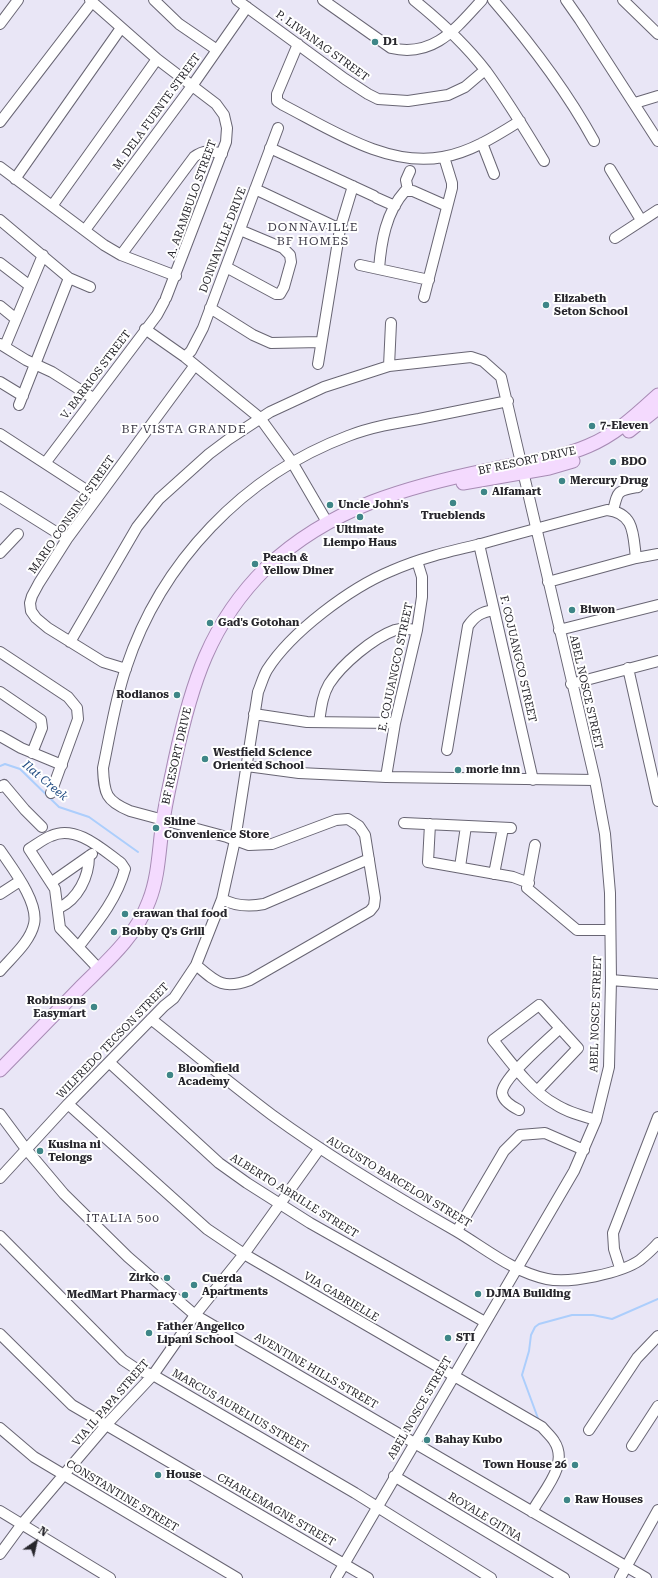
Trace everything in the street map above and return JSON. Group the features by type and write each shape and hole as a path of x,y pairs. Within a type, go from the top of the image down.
{"main road":[{"name":"BF RESORT DRIVE","path":"0,1070 99,969 140,922 150,900 156,874 163,819 184,720 196,677 208,648 223,622 244,592 266,568 294,544 327,522 354,508 406,491 415,492 523,468 589,446 623,426 658,395"},
{"name":"BF RESORT DRIVE","path":"523,468 549,468 593,454 627,433 658,408"}],"street":[{"path":"0,24 18,0"},
{"path":"154,0 178,24 217,50"},
{"name":"P. LIWANAG STREET","path":"237,0 368,94 390,101 408,101 448,95 465,87 485,70"},
{"path":"323,0 390,48 403,51 418,50 442,40 451,33 482,0"},
{"path":"414,0 451,33 485,70 520,121 544,161"},
{"path":"493,0 554,76 575,106 594,141"},
{"path":"566,0 635,103 658,141"},
{"path":"624,0 658,34"},
{"path":"0,122 91,1"},
{"name":"A. ARAMBULO STREET","path":"91,1 157,59 216,104 224,115 227,128 222,154 176,276 165,300"},
{"name":"M. DELA FUENTE STREET","path":"85,230 192,86 247,7"},
{"path":"15,179 121,28"},
{"path":"298,44 277,94 277,101 383,153 420,159 444,157 493,139 520,121"},
{"path":"52,206 157,59"},
{"path":"635,103 658,96"},
{"name":"DONNAVILLE DRIVE","path":"185,357 191,351 203,328 278,128"},
{"path":"482,143 494,174"},
{"path":"270,148 395,206"},
{"path":"121,255 194,157 200,152 207,151 222,154"},
{"path":"424,297 452,183 444,157"},
{"path":"0,167 104,245 121,255 176,276"},
{"path":"610,169 642,220"},
{"path":"408,190 406,180 410,171"},
{"path":"318,364 340,228 353,186"},
{"path":"255,189 340,228"},
{"path":"408,190 447,206"},
{"path":"379,269 381,244 395,206 401,195 408,190"},
{"path":"615,238 658,210"},
{"path":"0,220 69,278 90,288"},
{"path":"226,267 276,294 280,294 284,287 291,262 290,255 283,248 240,230"},
{"path":"43,255 16,319 2,345 52,372 93,398"},
{"path":"0,263 30,286"},
{"path":"360,265 429,280"},
{"path":"0,382 21,400 69,278"},
{"name":"V. BARRIOS STREET","path":"46,462 146,329 165,300"},
{"path":"0,306 16,319"},
{"path":"210,308 253,335 271,343 321,342"},
{"path":"389,366 391,323"},
{"path":"146,329 185,357 260,418 292,462 327,522"},
{"name":"ABEL NOSCE STREET","path":"70,642 137,527 159,500 209,454 260,418 296,399 389,366 471,357 483,361 501,377 508,401 571,684 595,780 605,834 610,893 611,980 609,1067 596,1120 584,1150 336,1578"},
{"name":"MARIO CONSING STREET","path":"126,669 103,662 70,642 36,618 31,611 30,603 32,596 67,539 195,365"},
{"path":"196,966 217,982 226,985 238,984 250,980 370,911 374,906 375,898 365,835 360,826 348,819 336,820 272,844 250,845 163,819 130,811 115,805 107,797 104,785 103,768 126,669 148,614 166,582 215,522 239,500 292,462 348,436 380,425 508,401"},
{"path":"0,434 46,462 97,497"},
{"path":"613,510 617,494 621,490 638,487"},
{"path":"0,497 67,539"},
{"path":"536,529 607,510 613,510 624,515 631,526 636,558"},
{"name":"WILFREDO TECSON STREET","path":"0,1178 68,1104 110,1063 151,1019 174,998 196,966 222,899 235,840 258,692 267,671 282,652 332,606 359,587 390,571 417,561 536,529"},
{"path":"0,553 18,534"},
{"name":"F. COJUANGCO STREET","path":"479,544 533,780"},
{"path":"548,582 636,558 658,554"},
{"name":"E. COJUANGCO STREET","path":"386,777 395,723 417,630 422,596 422,577 417,561"},
{"path":"559,630 658,605"},
{"path":"447,750 468,626 475,616 483,612 494,610"},
{"path":"320,722 322,700 329,684 343,667 359,653 386,634 397,630 417,630"},
{"path":"0,652 68,697 77,708 78,719 51,793"},
{"path":"571,684 658,661"},
{"path":"628,668 657,789 658,801"},
{"path":"0,692 41,720 42,728 32,753"},
{"path":"254,714 320,722 395,723"},
{"path":"0,736 32,753 62,765"},
{"path":"247,766 299,773 386,777 595,780"},
{"path":"0,787 4,785 25,810 42,827"},
{"path":"404,823 507,828 494,874"},
{"path":"430,824 428,862 494,874 529,883"},
{"path":"460,867 466,826"},
{"path":"79,946 103,915 116,892 125,869 121,863 86,839 62,833 52,835 29,849 52,882 58,908 60,928 79,946 99,969"},
{"path":"535,845 527,888 577,930 610,930"},
{"path":"52,882 100,848"},
{"path":"0,850 30,900 35,923 25,943 0,971"},
{"path":"58,908 73,899 86,876 89,856"},
{"path":"222,899 239,905 253,906 264,904 369,859"},
{"path":"0,894 20,882"},
{"path":"611,980 658,984"},
{"path":"538,1090 578,1048 539,1005 493,1040 516,1070 538,1090 561,1108 596,1120"},
{"name":"AUGUSTO BARCELON STREET","path":"151,1019 272,1114 320,1148 425,1214 457,1231 517,1268 545,1279 561,1281 582,1279 639,1261 658,1243"},
{"path":"519,1110 506,1100 502,1092 503,1088 516,1070 560,1028"},
{"name":"ALBERTO ABRILLE STREET","path":"110,1063 219,1163 280,1204 485,1322"},
{"name":"VIA GABRIELLE","path":"68,1104 207,1229 244,1254 379,1334 542,1427 555,1442 559,1456 557,1470 532,1512"},
{"name":"AVENTINE HILLS STREET","path":"0,1114 26,1150 64,1194 104,1234 195,1314 646,1578"},
{"path":"620,1268 614,1249 613,1233 658,1117"},
{"path":"457,1231 504,1151 520,1136 545,1133 584,1150"},
{"name":"VIA IL PAPA STREET","path":"0,1554 22,1524 107,1424 154,1375 195,1314 244,1254 320,1148"},
{"name":"MARCUS AURELIUS STREET","path":"0,1236 123,1360 138,1370 154,1375 377,1507 492,1578"},
{"name":"CHARLEMAGNE STREET","path":"0,1334 72,1404 368,1578"},
{"path":"589,1430 637,1358 658,1336"},
{"path":"632,1446 658,1406"},
{"name":"CONSTANTINE STREET","path":"0,1428 34,1457 64,1476 237,1578"},
{"name":"ROYALE GITNA","path":"394,1476 564,1578"},
{"path":"620,1578 658,1510"},
{"path":"0,1511 110,1578"}],"waterway":[{"name":"Ilat Creek","path":"0,766 5,764 20,769 59,807 89,817 138,852"},
{"path":"539,1421 522,1375 529,1351 531,1335 535,1327 539,1324 572,1315 593,1315 612,1319 658,1299"}],"place":[{"name":"D1","path":"375,42"},
{"name":"Elizabeth Seton School","path":"546,305"},
{"name":"7-Eleven","path":"592,426"},
{"name":"BDO","path":"613,462"},
{"name":"Mercury Drug","path":"562,481"},
{"name":"Alfamart","path":"484,492"},
{"name":"Trueblends","path":"453,503"},
{"name":"Uncle John's","path":"330,505"},
{"name":"Ultimate Liempo Haus","path":"360,517"},
{"name":"Peach & Yellow Diner","path":"255,564"},
{"name":"Biwon","path":"572,610"},
{"name":"Gad's Gotohan","path":"210,623"},
{"name":"Rodianos","path":"177,695"},
{"name":"Westfield Science Oriented School","path":"205,759"},
{"name":"morie inn","path":"458,770"},
{"name":"Shine Convenience Store","path":"156,828"},
{"name":"erawan thai food","path":"125,914"},
{"name":"Bobby Q's Grill","path":"114,932"},
{"name":"Robinsons Easymart","path":"94,1007"},
{"name":"Bloomfield Academy","path":"170,1075"},
{"name":"Kusina ni Telongs","path":"40,1151"},
{"name":"Zirko","path":"167,1278"},
{"name":"Cuerda Apartments","path":"194,1285"},
{"name":"DJMA Building","path":"478,1294"},
{"name":"MedMart Pharmacy","path":"185,1295"},
{"name":"Father Angelico Lipani School","path":"149,1333"},
{"name":"STI","path":"448,1338"},
{"name":"Bahay Kubo","path":"427,1440"},
{"name":"Town House 26","path":"575,1465"},
{"name":"House","path":"158,1475"},
{"name":"Raw Houses","path":"567,1500"}],"district":[{"name":"DONNAVILLE BF HOMES","path":"313,234"},
{"name":"BF VISTA GRANDE","path":"184,429"},
{"name":"ITALIA 500","path":"123,1218"}]}
